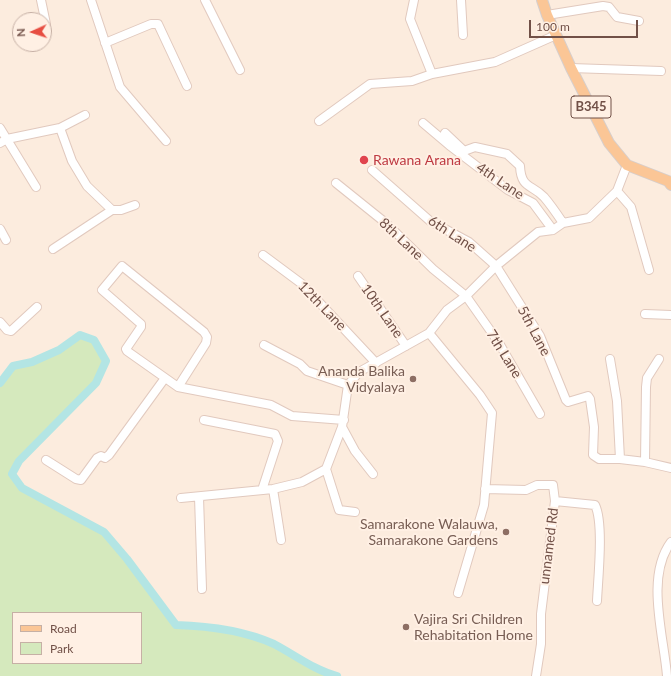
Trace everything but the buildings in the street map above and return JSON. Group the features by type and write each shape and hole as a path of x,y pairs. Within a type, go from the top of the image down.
{"main road":[{"name":"B345","path":"542,0 547,15 571,68 609,142 627,165"},
{"path":"627,165 670,182"}],"street":[{"path":"41,0 44,12"},
{"path":"91,0 120,87 166,141"},
{"path":"204,0 240,70"},
{"path":"414,0 410,19 432,74"},
{"path":"461,0 463,35"},
{"path":"547,15 603,6 609,7 618,18 639,21"},
{"path":"105,44 151,24 158,24 187,86"},
{"path":"319,120 370,84 412,81 432,74 495,62 556,35"},
{"path":"571,68 661,71"},
{"path":"3,141 60,128 85,115"},
{"name":"4th Lane","path":"423,123 508,190 533,203 553,230"},
{"path":"0,128 3,141 36,187"},
{"path":"60,128 72,161 88,186 112,210"},
{"path":"445,133 464,151 475,146 507,154 520,166 521,176 528,186 542,196 564,223"},
{"path":"355,512 339,510 326,469 343,423 348,385 359,372 429,333 447,310 466,296 496,266 538,232 553,230 564,223 589,218 617,191 627,165"},
{"name":"6th Lane","path":"372,170 430,221 469,242 496,266"},
{"name":"8th Lane","path":"336,183 387,224 433,269 466,296"},
{"path":"617,191 631,207 649,270"},
{"path":"53,249 112,210 121,210 134,205"},
{"path":"0,229 6,240"},
{"name":"12th Lane","path":"263,255 302,284 376,363"},
{"path":"178,387 206,343 207,337 204,332 122,266 102,290 141,324 141,327 126,349 127,352 178,387 271,405 292,416 343,423"},
{"name":"5th Lane","path":"496,266 540,336 566,400 568,402 588,396 590,399 594,427 593,455 599,459 620,459"},
{"name":"10th Lane","path":"358,276 406,346"},
{"name":"7th Lane","path":"466,296 499,343 540,414"},
{"path":"0,322 7,330 11,331 37,307"},
{"path":"645,314 671,315"},
{"path":"429,333 480,395 492,413 484,505 458,593"},
{"path":"264,345 300,364 307,371 348,385"},
{"path":"645,462 647,378 659,359"},
{"path":"610,360 617,401 620,459 645,462 671,468"},
{"path":"46,460 76,480 80,480 97,458 101,456 105,458 109,455 165,378"},
{"path":"204,420 275,434 278,441 262,490"},
{"path":"343,423 355,451 373,474"},
{"path":"181,498 273,489 302,482 326,469"},
{"name":"unnamed Rd","path":"485,489 526,490 537,485 553,485 555,502 541,614 541,644 536,676"},
{"path":"273,489 281,540"},
{"path":"199,497 202,589"},
{"path":"555,502 595,505 598,511 600,550 597,601"},
{"path":"667,676 658,608 659,572 666,549 671,542"}],"green space":[{"path":"80,335 94,340 106,361 96,383 19,461 12,475 22,488 104,532 127,559 176,625 201,626 250,635 274,644 312,666 337,676 0,676 0,383 13,366 32,362 59,350"}],"waterway":[{"path":"0,383 13,366 32,362 59,350 80,335 94,340 106,361 96,383 19,461 12,474 22,488 104,532 127,559 176,625 201,626 250,635 274,644 312,666 337,676"}],"place":[{"name":"Rawana Arana","path":"364,160"},
{"name":"Ananda Balika Vidyalaya","path":"413,379"},
{"name":"Samarakone Walauwa, Samarakone Gardens","path":"506,532"},
{"name":"Vajira Sri Children Rehabitation Home","path":"406,627"}]}
